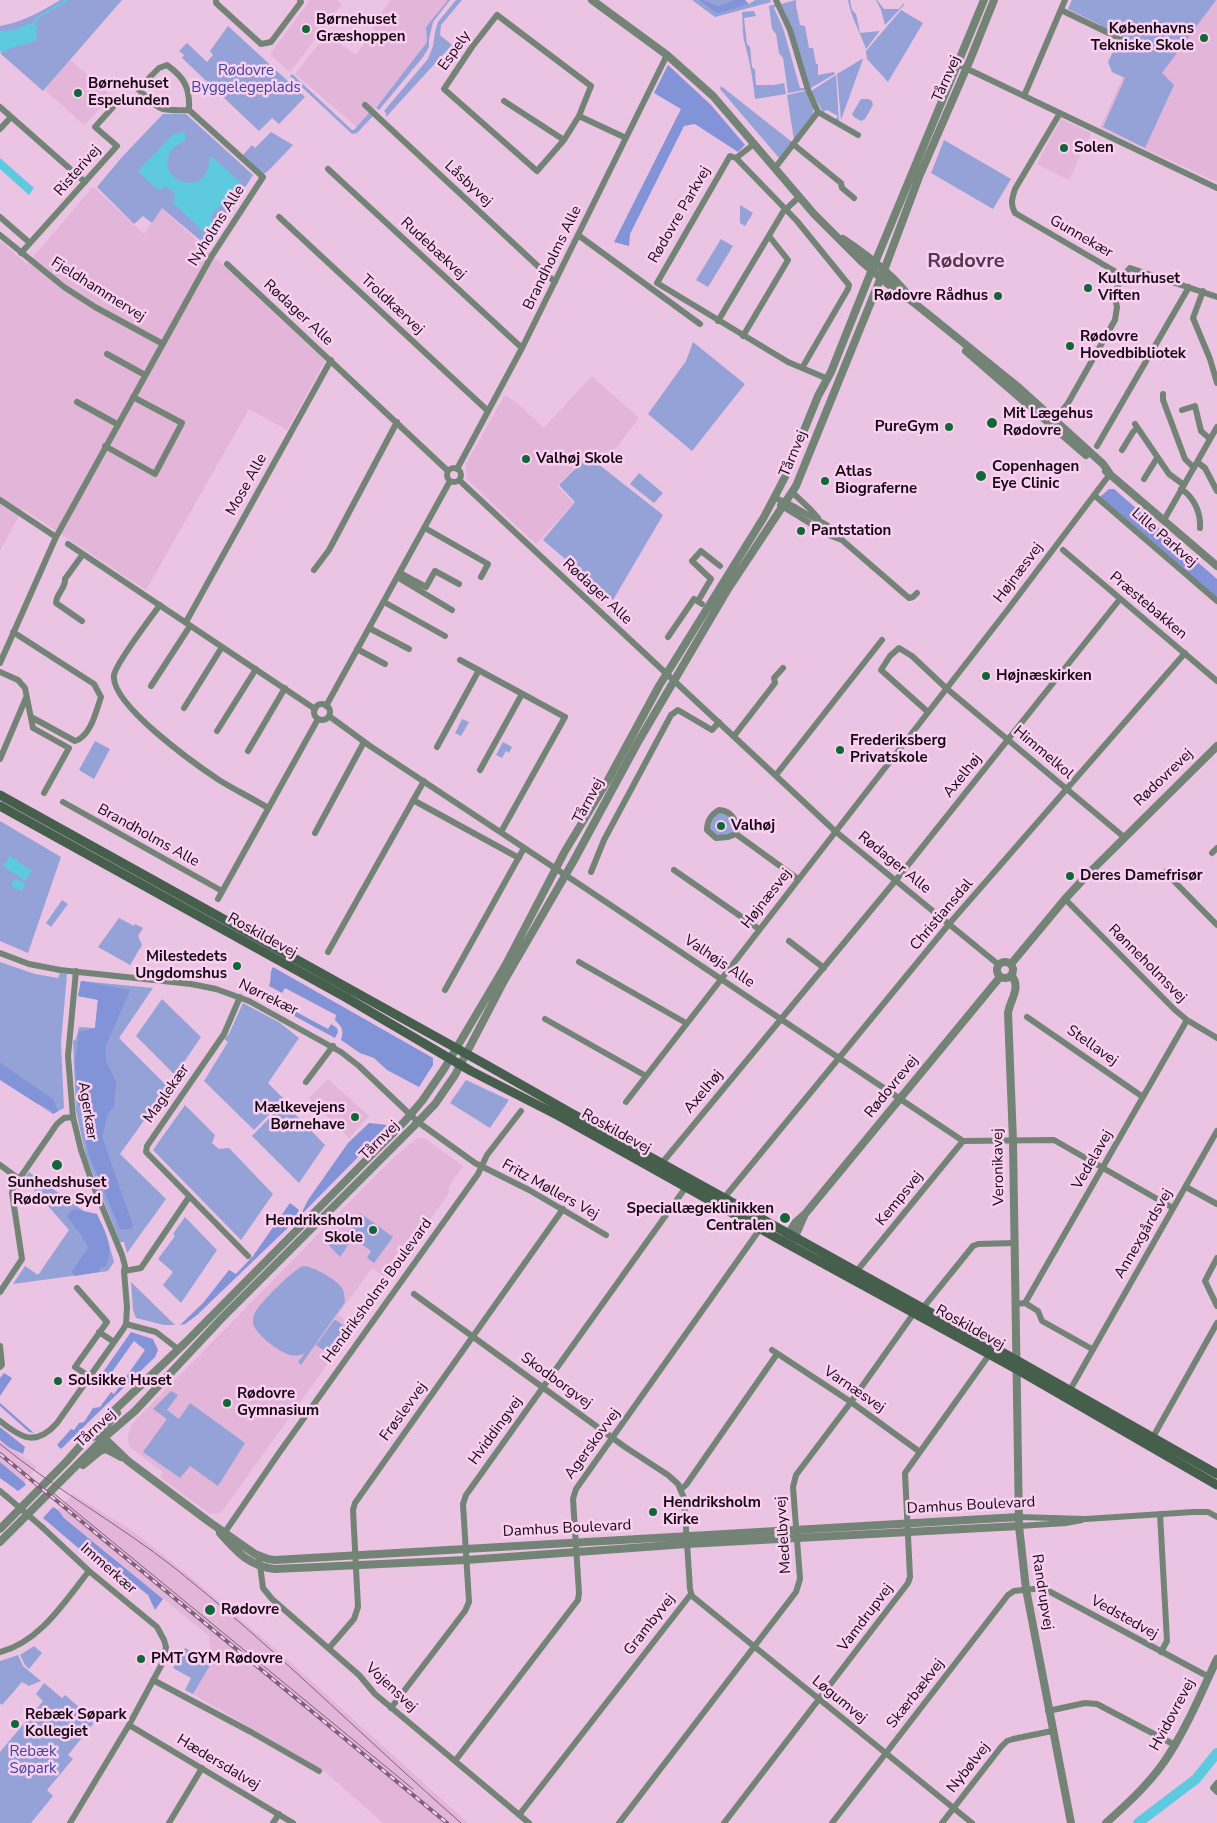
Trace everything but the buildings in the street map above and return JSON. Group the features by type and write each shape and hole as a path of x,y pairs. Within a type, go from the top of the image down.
{"main road":[{"name":"Roskildevej","path":"0,795 792,1235 856,1272 989,1355 1070,1390 1217,1474"},
{"name":"Roskildevej","path":"0,806 336,992 460,1064 559,1116 787,1244 918,1311 1018,1366 1217,1485"}],"street":[{"path":"216,0 261,44 271,42 301,2 300,0"},
{"path":"592,0 667,55 713,96 799,197 833,232 882,274 902,296 913,302 938,323 966,352 1004,379 1217,566"},
{"path":"786,0 777,1 790,30 808,90 818,112 858,135"},
{"name":"Tårnvej","path":"0,1528 144,1381 411,1115 433,1086 505,966 556,868 608,780 666,674 761,523 774,498 792,461 818,396 828,379 984,0"},
{"name":"Tårnvej","path":"40,1502 101,1438 135,1411 222,1318 418,1122 435,1104 467,1054 504,981 566,875 623,768 728,589 792,492 802,472 926,160 994,0"},
{"path":"1024,96 1065,0"},
{"path":"1061,10 1121,39"},
{"name":"Espely","path":"497,15 591,86 579,116 564,140 537,171 444,89 472,47 497,15"},
{"name":"Brandholms Alle","path":"457,469 522,348 667,55"},
{"path":"957,64 1217,188"},
{"path":"167,65 183,79 188,90 189,110 166,111 158,108 138,88 159,68 167,65"},
{"path":"504,101 564,140"},
{"name":"Låsbyvej","path":"365,104 554,282"},
{"path":"0,107 85,182"},
{"name":"Risterivej","path":"21,253 116,146 95,126 113,107"},
{"name":"Nyholms Alle","path":"0,663 56,537 105,446 211,257 263,177 189,110"},
{"path":"775,168 818,112"},
{"name":"Gunnekær","path":"1060,113 1015,189 1012,199 1012,207 1015,214 1123,276 1130,268 1217,296"},
{"path":"579,116 626,138"},
{"path":"0,129 11,117"},
{"name":"Rødovre Parkvej","path":"754,144 736,158 730,156 657,283 788,362 828,379"},
{"path":"793,144 841,183 842,188 854,198"},
{"path":"736,158 786,209 849,285 802,368"},
{"name":"Rudebækvej","path":"328,169 522,348"},
{"path":"718,321 786,209 799,197"},
{"path":"0,217 30,243"},
{"name":"Troldkærvej","path":"279,217 488,411"},
{"name":"Fjeldhammervej","path":"0,235 64,287 95,307 163,344"},
{"path":"578,235 700,324"},
{"path":"743,336 788,260 769,236"},
{"name":"Rødager Alle","path":"227,264 448,471"},
{"path":"1053,422 1068,403 1115,320 1117,307 1114,293 1123,276"},
{"path":"1097,446 1189,287"},
{"path":"1203,291 1193,318 1210,359 1217,383"},
{"path":"107,354 145,375"},
{"name":"Mose Alle","path":"188,624 331,360"},
{"path":"1163,394 1163,400 1171,424 1185,459 1205,468 1217,491"},
{"path":"105,446 155,474 182,424 133,397"},
{"path":"77,402 117,424"},
{"path":"1182,410 1195,406 1201,431 1210,439"},
{"path":"314,570 329,550 396,422"},
{"path":"1122,450 1136,426 1168,474 1190,495 1194,502 1200,528"},
{"path":"1164,520 1217,428"},
{"path":"1144,479 1158,458"},
{"path":"452,468 457,469 460,474 459,480 455,482 450,481 447,475 448,471 452,468"},
{"name":"Højnæsvej","path":"626,1102 1110,474"},
{"name":"Rødager Alle","path":"459,480 835,831 999,965"},
{"path":"326,706 450,481"},
{"path":"792,492 818,519"},
{"name":"Lille Parkvej","path":"1094,495 1217,601"},
{"path":"774,498 831,536 842,540"},
{"path":"0,500 56,537"},
{"path":"783,504 818,519 836,531 842,540 909,598 917,593"},
{"path":"425,528 488,564 481,577"},
{"path":"68,544 315,708"},
{"name":"Præstebakken","path":"1063,550 1217,681"},
{"path":"668,636 694,599 700,602 711,579 692,561 701,551 720,566"},
{"path":"82,621 56,603 56,598 66,583 65,579 83,554"},
{"path":"398,575 426,587 435,572 459,584"},
{"path":"398,575 452,610"},
{"name":"Axelhøj","path":"662,1164 896,880 1120,599"},
{"path":"384,602 445,636"},
{"path":"160,605 116,669 114,683 118,692 156,733 220,780 268,808"},
{"path":"151,686 188,624"},
{"path":"369,628 409,649"},
{"path":"13,632 94,684 102,697 87,731 80,740 75,741 30,717"},
{"path":"776,775 882,640"},
{"path":"184,708 222,647"},
{"path":"928,712 881,670 890,656 899,648 903,649 946,688"},
{"path":"357,650 385,664"},
{"name":"Christiansdal","path":"724,1198 949,924 1185,653"},
{"path":"460,660 565,718 501,832"},
{"path":"734,736 775,683 774,678 783,668"},
{"path":"217,731 256,669"},
{"path":"437,747 479,670"},
{"path":"0,672 22,684 27,697 33,728 69,748 44,793"},
{"path":"248,751 285,688"},
{"name":"Himmelkol","path":"946,688 1124,837"},
{"path":"480,770 522,694"},
{"path":"0,759 27,697"},
{"path":"315,708 320,705 326,706 330,710 329,716 324,720 318,719"},
{"path":"315,708 315,714 318,719"},
{"path":"591,872 604,840 671,715 678,710 712,730 719,722"},
{"name":"Valhøjs Alle","path":"329,716 364,742 556,868 963,1141"},
{"path":"218,899 318,719"},
{"path":"315,832 364,742"},
{"name":"Rødovrevej","path":"1010,964 1065,898 1217,746"},
{"path":"328,952 424,781"},
{"path":"413,800 518,858"},
{"name":"Brandholms Alle","path":"63,802 222,891"},
{"path":"718,810 732,815 736,821 736,834 728,838 716,838 707,830 709,819 713,813 718,810"},
{"path":"736,834 798,879"},
{"path":"445,990 524,848"},
{"path":"674,870 760,929"},
{"path":"1165,872 1217,925"},
{"name":"Rønneholmsvej","path":"1065,898 1186,1020 1217,1038"},
{"path":"789,941 824,968"},
{"name":"Nørrekær","path":"0,953 29,964 191,984 216,988 240,997 333,1046 359,1066 418,1122 481,1166"},
{"path":"580,962 686,1023"},
{"path":"1004,962 1010,964 1013,970 1012,975 1006,978 1000,977 997,971 999,965 1004,962"},
{"name":"Agerkær","path":"76,971 68,1056 73,1117 81,1150 92,1182 118,1247 126,1288 126,1324"},
{"name":"Veronikavej","path":"1012,975 1015,979 1016,991 1008,1013 1018,1366"},
{"name":"Rødovrevej","path":"787,1244 795,1223 805,1214 1000,977"},
{"name":"Maglekær","path":"240,997 224,1034 147,1146 146,1152 248,1256"},
{"name":"Stellavej","path":"1027,1017 1143,1097"},
{"path":"545,1019 646,1076"},
{"name":"Vedelavej","path":"1025,1303 1186,1020"},
{"path":"306,1082 333,1046"},
{"name":"Hendriksholms Boulevard","path":"223,1534 278,1452 465,1192 487,1155 521,1111"},
{"path":"0,1292 22,1259 12,1193 19,1178 57,1124 64,1118 73,1117"},
{"name":"Annexgårdsvej","path":"1070,1390 1217,1131"},
{"path":"963,1141 1054,1140 1174,1208"},
{"name":"Kempsvej","path":"856,1272 963,1141"},
{"path":"0,1165 19,1178"},
{"name":"Fritz Møllers Vej","path":"481,1166 563,1209 606,1236"},
{"path":"1186,1187 1217,1204"},
{"name":"Hviddingvej","path":"391,1708 465,1611 468,1602 463,1504 466,1495 686,1188"},
{"path":"124,1271 141,1268 189,1196"},
{"name":"Frøslevvej","path":"329,1648 354,1619 358,1606 353,1510 355,1503 563,1209"},
{"name":"Agerskovvej","path":"455,1761 578,1600 574,1493 760,1229"},
{"name":"Medelbyvej","path":"619,1823 798,1588 800,1579 793,1487 796,1475 918,1311 973,1246 978,1244 1015,1243"},
{"path":"1217,1258 1205,1281 1217,1306"},
{"path":"77,1288 107,1322 75,1367 90,1377"},
{"name":"Skodborgvej","path":"414,1294 668,1475 681,1489"},
{"path":"1016,1304 1025,1303 1038,1311 1042,1321 1092,1349"},
{"path":"1153,1437 1217,1323"},
{"path":"0,1420 13,1432 24,1437 38,1437 50,1430 90,1377 126,1324 156,1332 186,1356"},
{"path":"99,1332 114,1342"},
{"path":"0,1346 2,1364 0,1367"},
{"name":"Varnæsvej","path":"681,1489 686,1485 775,1352 851,1402 920,1452"},
{"name":"Vamdrupvej","path":"724,1823 908,1583 910,1577 905,1475 989,1355"},
{"name":"Randrupvej","path":"1018,1366 1019,1526 1026,1589 1071,1823"},
{"path":"101,1438 144,1381"},
{"path":"88,1438 101,1438 128,1461 208,1521 245,1558 261,1567"},
{"path":"101,1438 106,1449 128,1461"},
{"path":"0,1542 40,1502 63,1485 96,1454 106,1449"},
{"name":"Grambyvej","path":"519,1815 691,1594 684,1498 681,1489"},
{"name":"Immerkær","path":"0,1491 90,1571 157,1627 164,1640 166,1654 153,1680 129,1725 70,1823"},
{"name":"Damhus Boulevard","path":"260,1556 275,1560 1019,1517 1086,1518 1193,1512 1208,1512 1217,1517"},
{"path":"1160,1514 1167,1641 1161,1652"},
{"name":"Damhus Boulevard","path":"261,1567 276,1569 466,1560 687,1544 1066,1523 1086,1518"},
{"path":"223,1534 260,1556"},
{"name":"Vojensvej","path":"260,1556 264,1588 272,1600 359,1675 375,1694 391,1708 529,1823"},
{"path":"0,1652 16,1647 36,1634 90,1571"},
{"name":"Vedstedvej","path":"1026,1589 1043,1588 1209,1677"},
{"name":"Skærbækvej","path":"832,1823 1008,1595 1026,1589"},
{"name":"Løgumvej","path":"691,1594 972,1823"},
{"name":"Hvidovrevej","path":"1106,1823 1152,1777 1175,1745 1217,1659"},
{"path":"153,1680 243,1727 319,1771"},
{"path":"1048,1711 1085,1703 1097,1704 1175,1745"},
{"name":"Hædersdalvej","path":"129,1725 293,1823"},
{"name":"Nybølvej","path":"942,1823 1007,1741 1052,1731"},
{"path":"169,1823 202,1768"},
{"path":"1217,1783 1213,1788 1217,1792"},
{"path":"273,1823 279,1814"}],"shaded area":[{"name":"Børnehuset Græshoppen","path":"310,0 336,0 342,4 290,72 270,54"},
{"path":"391,0 448,0 426,27 427,42 377,106 357,127 295,74 327,34 356,55 373,32 374,23"},
{"path":"698,0 704,0 719,6 733,0 745,0 749,4 719,13 714,12"},
{"path":"1071,0 1217,0 1217,182 1100,128 1125,72 1123,34 1068,9"},
{"path":"29,24 37,25 36,41 8,49 2,53 0,51 0,31 14,30"},
{"name":"Børnehuset Espelunden","path":"70,60 112,96 84,125 45,90"},
{"path":"668,65 711,105 745,145 738,152 695,124 684,126 630,234 629,246 614,242 681,109 654,93"},
{"name":"Solen","path":"1061,119 1091,133 1069,180 1037,164"},
{"path":"183,132 186,135 185,140 175,146 170,152 167,163 170,172 176,179 184,182 193,182 202,179 207,170 209,157 212,157 240,182 226,205 220,206 212,214 212,224 207,235 173,203 175,197 172,190 165,187 158,190 138,171 173,134"},
{"path":"0,158 34,188 29,195 0,169"},
{"path":"93,187 144,234 162,208 325,361 287,430 249,409 146,590 23,509 0,550 0,241 27,264"},
{"name":"Valhøj Skole","path":"592,376 639,418 602,466 588,454 557,486 574,503 536,544 467,479 466,464 505,395 517,403 544,428"},
{"path":"1109,489 1114,489 1217,579 1217,598 1100,497"},
{"path":"10,856 32,871 25,881 3,866"},
{"path":"14,879 25,883 22,891 11,886"},
{"path":"273,967 433,1058 433,1065 419,1087 387,1070 374,1058 360,1053 341,1040 342,1031 335,1020 336,1015 285,988 282,993 269,986"},
{"path":"81,981 130,990 105,1048 106,1061 116,1082 114,1107 107,1117 102,1136 133,1226 131,1229 120,1229 88,1153 81,1109 78,1103 75,1061 79,1032 95,1028 98,1000 78,996"},
{"path":"267,991 278,996 276,1001 328,1029 331,1024 337,1028 338,1032 335,1038 263,999"},
{"path":"0,1063 53,1099 58,1111 53,1114 52,1111 0,1080"},
{"path":"328,1079 369,1116 349,1138 309,1098"},
{"path":"369,1123 387,1125 300,1216 308,1200 348,1143"},
{"path":"417,1138 424,1138 463,1166 449,1186 449,1193 388,1279 372,1268 338,1315 354,1327 221,1513 210,1514 160,1477 163,1472 131,1448 128,1436 132,1424 390,1161"},
{"path":"290,1203 299,1210 296,1216 297,1219 197,1315 185,1324 180,1325 203,1303 229,1270 236,1274 253,1256"},
{"path":"74,1209 97,1214 106,1233 109,1247 108,1260 105,1267 100,1268 99,1272 74,1276 72,1271 88,1248 67,1216"},
{"path":"131,1332 153,1339 158,1350 155,1357 61,1449 57,1445 71,1429 74,1430 79,1423 84,1422 93,1408 100,1407 111,1392 114,1394 145,1350 134,1341 102,1386 96,1382"},
{"path":"4,1373 12,1378 0,1396 0,1378"},
{"path":"0,1403 34,1433 29,1432 0,1406"},
{"path":"0,1427 25,1447 23,1454 10,1448 0,1440"},
{"path":"0,1440 37,1467 24,1482 0,1462"},
{"path":"0,1462 26,1485 18,1491 0,1478"},
{"path":"73,1494 134,1532 187,1574 279,1652 468,1823 383,1823 323,1770 193,1694 212,1662 209,1636 60,1514 58,1510"},
{"path":"53,1507 163,1599 155,1610 148,1595 128,1579 110,1575 43,1518"}],"green space":[{"path":"60,0 122,0 43,91 1,54 0,26 31,16"},
{"path":"450,0 433,22 429,47 423,57 379,110 376,108 427,42 426,27"},
{"path":"456,0 462,0 441,25 440,35 452,45 386,117 384,111 428,59 438,22"},
{"path":"692,0 698,0 714,12 749,4 755,0 770,0 771,2 715,17"},
{"path":"704,0 733,0 719,6"},
{"path":"796,0 800,25 805,26 809,48 813,48 816,64 818,64 818,75 834,72 835,74 809,89 786,14 781,4"},
{"path":"848,0 850,0 852,10 856,14 860,33 880,31 866,49 853,18"},
{"path":"876,0 884,9 899,9 904,3 904,5 885,25"},
{"path":"1072,0 1216,0 1162,73 1174,85 1145,148 1103,127 1125,78 1112,72 1108,62 1119,40 1098,30 1100,25 1068,9"},
{"path":"776,4 777,6 774,8 783,28 800,88 805,88 805,90 788,93 783,58 779,53 776,34 772,29 769,6"},
{"path":"901,10 923,23 888,82 867,59 866,51"},
{"path":"754,11 756,16 744,18 747,44 750,47 752,67 755,70 756,85 784,83 786,94 755,99 743,37 742,12"},
{"name":"Rødovre Byggelegeplads","path":"228,26 305,97 279,124 272,118 259,131 182,58 184,55 179,51 187,43 207,62 213,55 210,51"},
{"path":"863,59 841,120 837,74"},
{"path":"292,74 352,130 369,113 373,116 357,133 352,134 290,76"},
{"path":"836,75 839,121 835,120 838,116 827,110 823,112 811,91"},
{"path":"721,86 792,142 780,159 720,89"},
{"path":"805,91 813,107 813,114 794,140 787,95"},
{"path":"861,99 872,101 873,105 865,119 861,121 852,114"},
{"path":"163,114 186,114 253,175 208,247 162,208 152,223 143,216 134,224 97,187 122,157"},
{"path":"271,132 293,145 263,174 243,155 252,145 255,148"},
{"path":"944,140 1011,179 993,209 931,173"},
{"path":"740,205 753,213 745,226 740,223"},
{"path":"721,239 733,246 708,287 696,280"},
{"path":"693,342 745,384 692,451 648,414 686,361"},
{"path":"588,456 663,515 613,600 543,540 575,502 559,485"},
{"path":"639,473 663,493 654,503 630,484"},
{"path":"462,719 469,722 461,736 455,733"},
{"path":"95,741 110,749 94,779 79,770"},
{"path":"503,742 512,747 509,753 506,751 502,758 496,755"},
{"path":"718,813 724,813 731,819 734,832 727,836 716,836 709,829 710,821"},
{"path":"0,821 61,857 28,953 0,941"},
{"path":"62,900 68,904 51,927 46,923"},
{"path":"119,918 134,926 135,924 143,928 138,936 142,945 130,965 98,947"},
{"path":"0,962 35,974 58,978 60,973 67,974 61,1043 64,1108 53,1114 0,1079"},
{"path":"81,981 153,988 119,1038 168,1087 120,1154 166,1199 127,1253 124,1242 120,1242 86,1156 76,1111 73,1041 76,1039 79,1027 95,1028 98,999 78,996"},
{"path":"162,999 201,1037 175,1075 136,1036"},
{"path":"243,1003 280,1023 299,1038 268,1083 284,1099 254,1130 204,1081 228,1042 224,1039 229,1034"},
{"path":"466,1080 509,1100 490,1128 450,1103"},
{"path":"284,1103 325,1145 299,1183 252,1136"},
{"path":"185,1105 215,1135 212,1143 219,1149 229,1148 273,1194 241,1240 153,1150"},
{"path":"29,1172 102,1224 114,1262 108,1271 13,1284 25,1266 38,1275 69,1230 27,1182 17,1189"},
{"path":"360,1213 393,1237 374,1263 367,1258 371,1251 353,1238 340,1257 324,1240 334,1228 345,1235"},
{"path":"185,1217 217,1250 181,1303 163,1285 173,1272 158,1259 175,1236 173,1234"},
{"path":"303,1266 318,1271 338,1284 343,1290 345,1302 301,1365 298,1362 305,1353 292,1355 285,1353 268,1342 254,1327 253,1317 264,1300 285,1279"},
{"path":"131,1282 175,1325 164,1325 136,1318 133,1310"},
{"path":"334,1320 348,1329 329,1354 316,1345"},
{"path":"171,1391 178,1395 167,1410 179,1419 190,1403 245,1443 218,1486 190,1466 180,1478 143,1452 167,1419 153,1409"},
{"path":"34,1646 42,1653 29,1669 20,1655"},
{"path":"185,1648 212,1662 193,1694 185,1690 191,1678 173,1668"},
{"path":"18,1655 23,1666 41,1681 29,1686 22,1682 2,1705 0,1703 0,1661"},
{"name":"Rebæk Søpark","path":"44,1683 62,1698 65,1695 92,1718 93,1724 68,1755 73,1759 47,1790 53,1796 31,1823 0,1823 0,1752 43,1701 36,1694"}],"waterway":[{"path":"33,24 38,17 67,0"},
{"path":"1138,1823 1196,1779 1217,1753"}],"tram line":[{"path":"0,1444 43,1477 176,1569 213,1599 285,1662 461,1823"},
{"path":"52,1492 413,1789"}],"railway":[{"path":"0,1454 447,1823"}],"place":[{"name":"Børnehuset Græshoppen","path":"306,29"},
{"name":"Københavns Tekniske Skole","path":"1204,38"},
{"name":"Børnehuset Espelunden","path":"78,93"},
{"name":"Solen","path":"1064,148"},
{"name":"Kulturhuset Viften","path":"1088,288"},
{"name":"Rødovre Rådhus","path":"998,296"},
{"name":"Rødovre Hovedbibliotek","path":"1070,346"},
{"name":"Mit Lægehus Rødovre","path":"992,423"},
{"name":"PureGym","path":"949,427"},
{"name":"Valhøj Skole","path":"526,459"},
{"name":"Copenhagen Eye Clinic","path":"981,476"},
{"name":"Atlas Biograferne","path":"825,481"},
{"name":"Pantstation","path":"801,531"},
{"name":"Højnæskirken","path":"986,676"},
{"name":"Frederiksberg Privatskole","path":"840,750"},
{"name":"Valhøj","path":"721,826"},
{"name":"Deres Damefrisør","path":"1070,876"},
{"name":"Milestedets Ungdomshus","path":"237,966"},
{"name":"Mælkevejens Børnehave","path":"355,1117"},
{"name":"Sunhedshuset Rødovre Syd","path":"57,1165"},
{"name":"Speciallægeklinikken Centralen","path":"785,1218"},
{"name":"Hendriksholm Skole","path":"373,1230"},
{"name":"Solsikke Huset","path":"58,1381"},
{"name":"Rødovre Gymnasium","path":"227,1403"},
{"name":"Hendriksholm Kirke","path":"653,1512"},
{"name":"Rødovre","path":"210,1610"},
{"name":"PMT GYM Rødovre","path":"141,1659"},
{"name":"Rebæk Søpark Kollegiet","path":"15,1724"}],"district":[{"name":"Rødovre","path":"966,262"}]}
